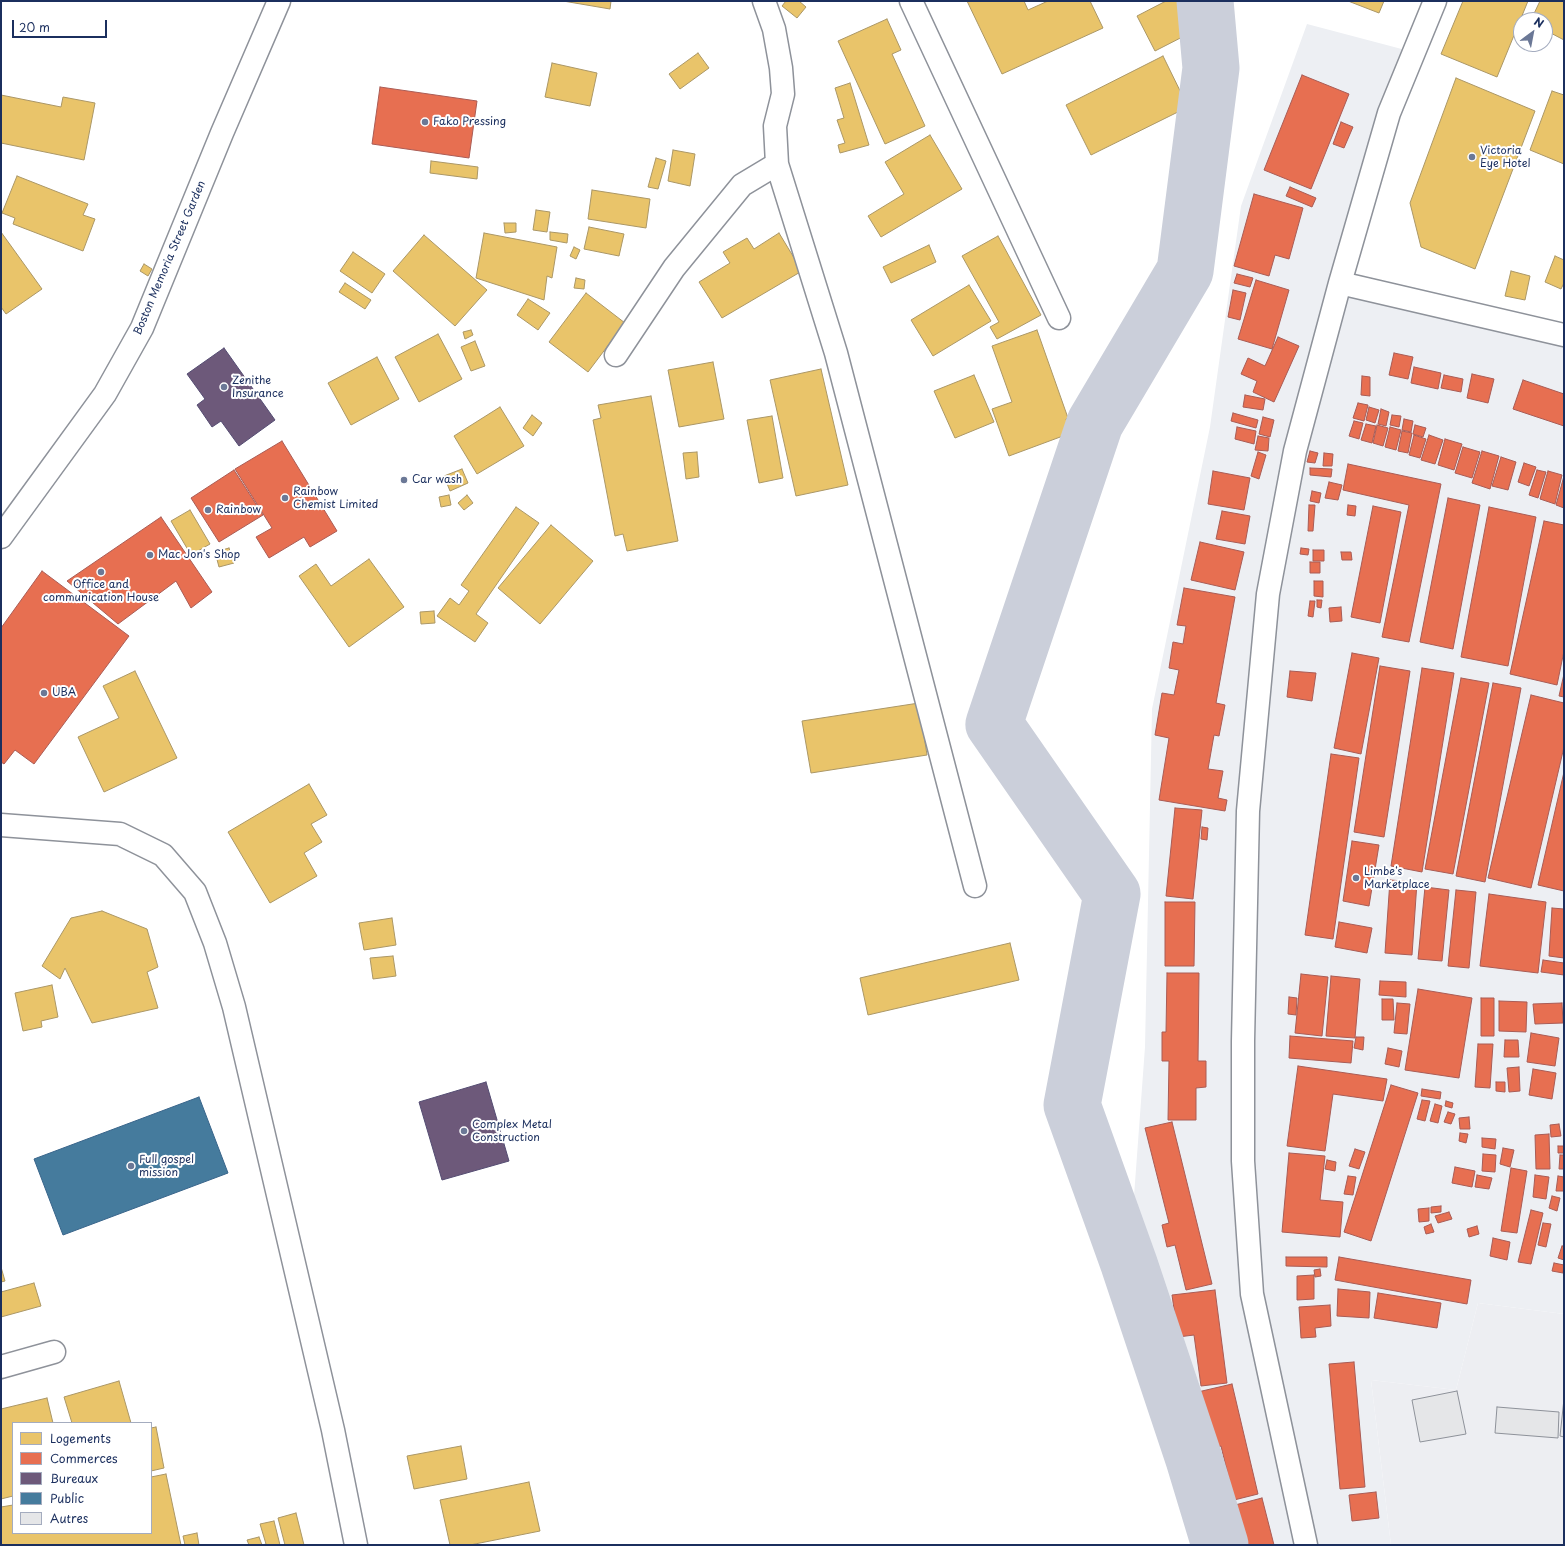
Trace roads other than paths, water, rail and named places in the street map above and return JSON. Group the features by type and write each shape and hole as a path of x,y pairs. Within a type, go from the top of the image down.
{"main road":[{"name":"Boston Memoria Street Garden","path":"1,537 105,394 142,328 222,133 279,1"},
{"path":"764,1 774,29 781,68 782,94 775,126 777,164 836,353 975,886"},
{"path":"911,1 1059,318"},
{"path":"1306,1545 1252,1294 1243,1161 1243,1040 1248,811 1268,594 1295,451 1340,283 1389,113 1435,1"},
{"path":"616,355 674,268 742,185 777,164"},
{"path":"1340,283 1564,335"},
{"path":"1,825 120,834 163,855 195,892 215,943 234,1007 333,1430 356,1545"},
{"path":"1,1367 54,1352"}],"waterway":[{"path":"1205,1 1211,68 1185,271 1095,423 994,724 1112,894 1072,1105 1129,1264 1194,1459 1220,1545"}],"place":[{"name":"Fako Pressing","path":"425,122"},
{"name":"Victoria Eye Hotel","path":"1472,157"},
{"name":"Zenithe Insurance","path":"224,387"},
{"name":"Car wash","path":"404,480"},
{"name":"Rainbow Chemist Limited","path":"285,498"},
{"name":"Rainbow","path":"208,510"},
{"name":"Mac Jon's Shop","path":"150,555"},
{"name":"Office and communication House","path":"101,572"},
{"name":"UBA","path":"44,693"},
{"name":"Limbe's Marketplace","path":"1356,878"},
{"name":"Complex Metal Construction","path":"464,1131"},
{"name":"Full gospel mission","path":"131,1166"}]}
